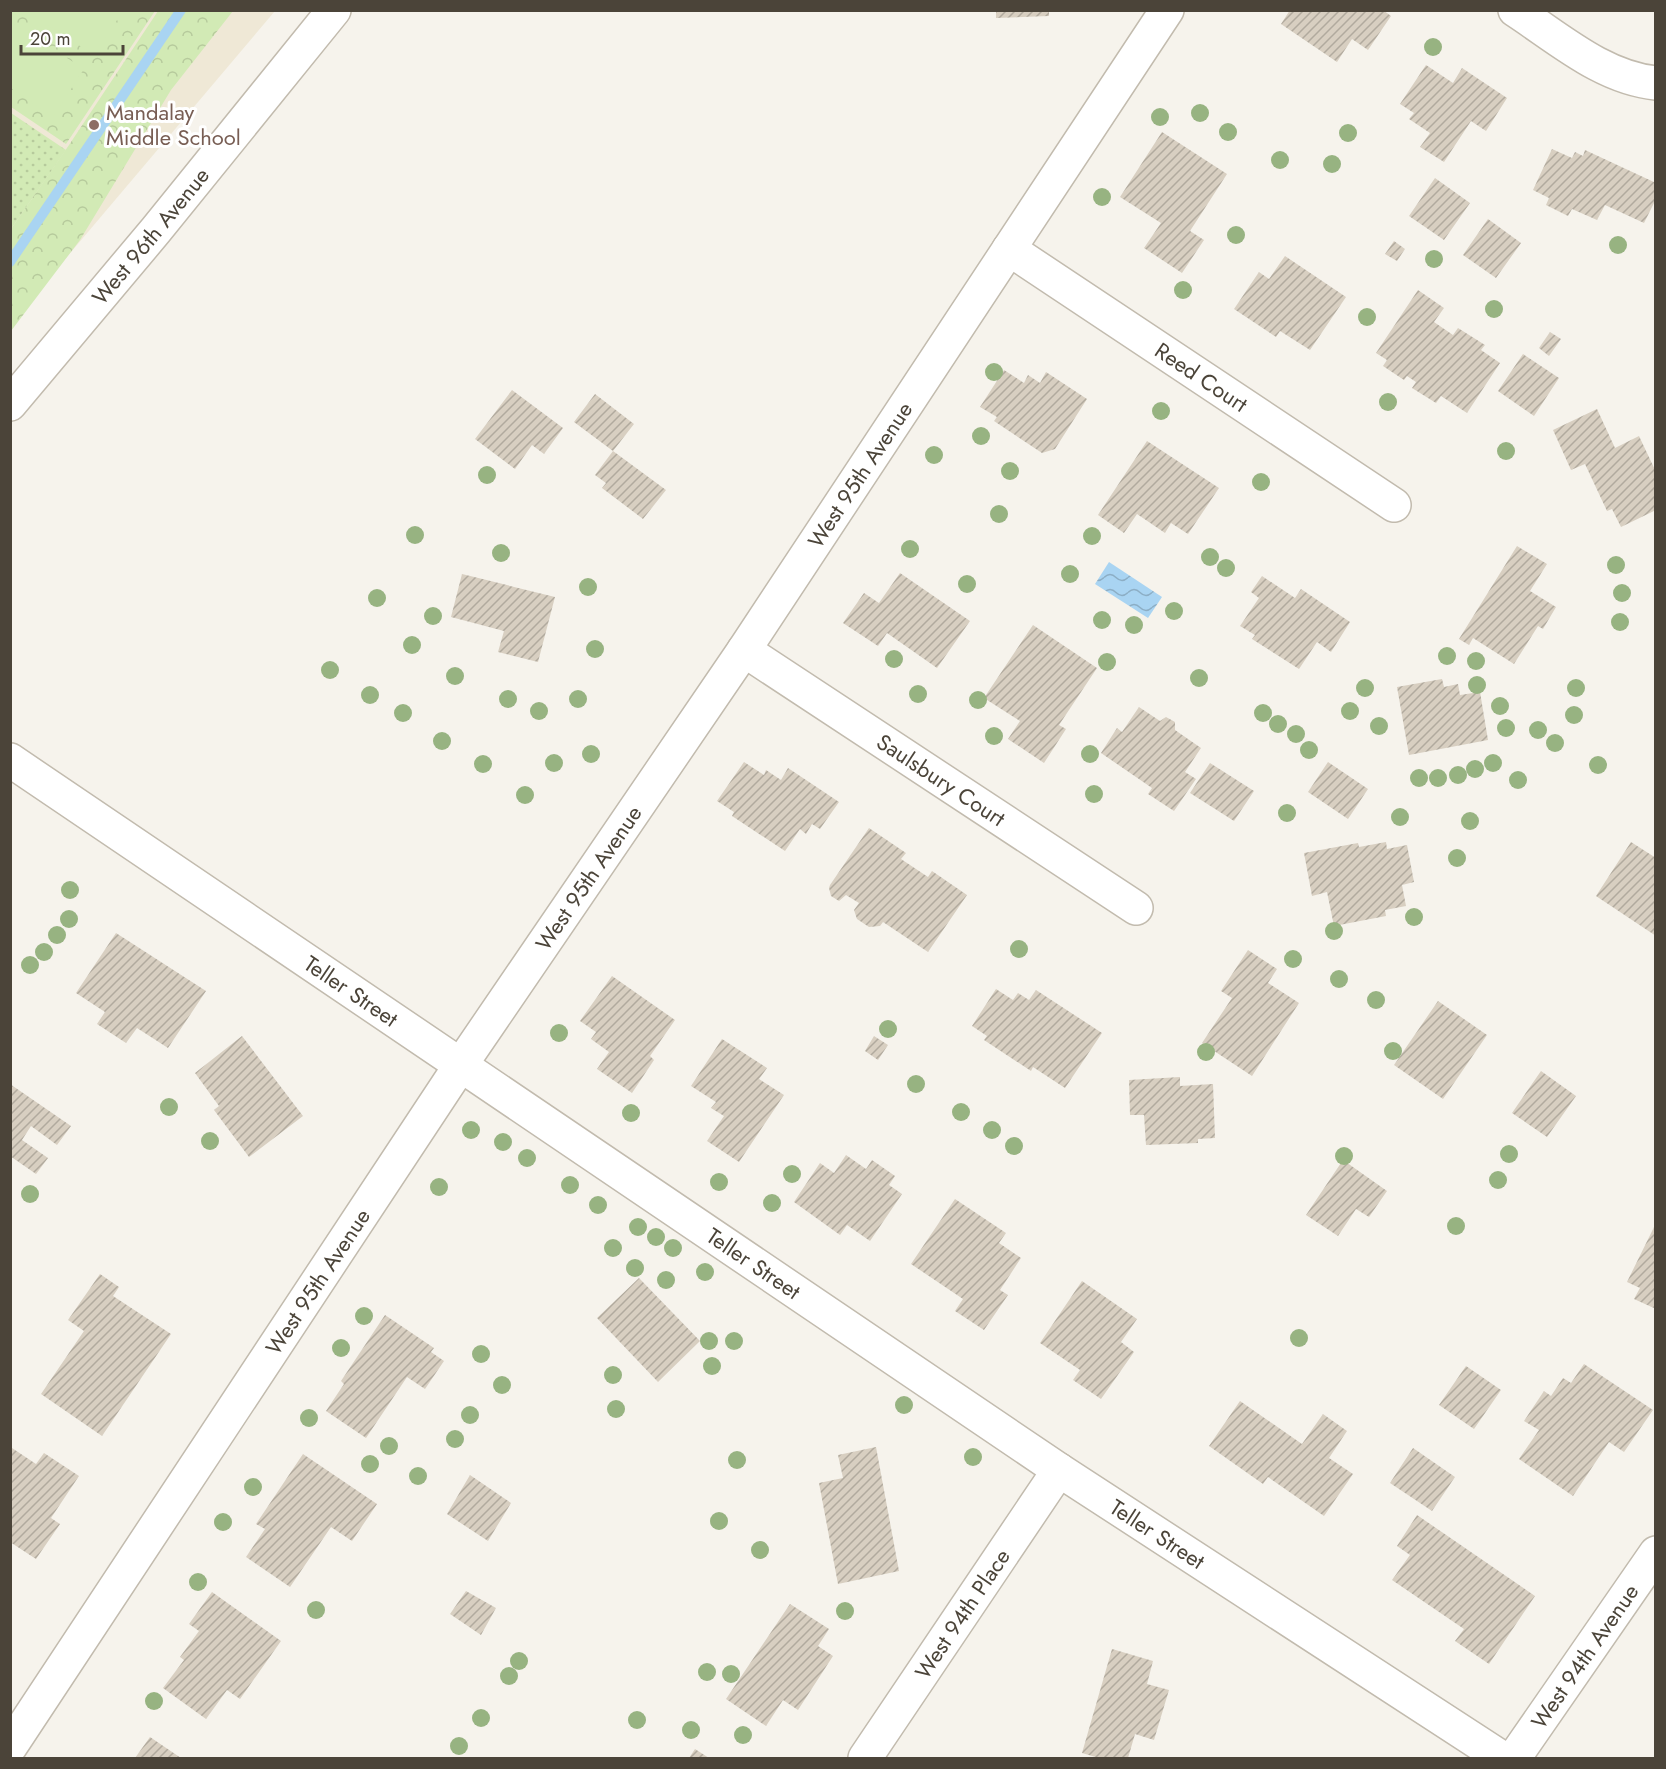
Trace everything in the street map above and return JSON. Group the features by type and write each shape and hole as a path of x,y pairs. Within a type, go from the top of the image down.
{"street":[{"name":"West 96th Avenue","path":"10,404 156,230 334,10"},
{"name":"West 95th Avenue","path":"10,1747 460,1066 744,650 1167,10"},
{"path":"1515,10 1594,62 1637,81 1656,83"},
{"name":"Reed Court","path":"1009,249 1394,505"},
{"name":"Saulsbury Court","path":"744,650 1136,908"},
{"name":"Teller Street","path":"10,760 1059,1470 1502,1758"},
{"name":"West 94th Place","path":"865,1758 1059,1470"},
{"name":"West 94th Avenue","path":"1514,1758 1656,1553"}],"shaded area":[{"name":"Mandalay Middle School","path":"11,11 275,11 11,323"}],"green space":[{"path":"10,11 155,11 66,144 11,107"},
{"path":"26,11 123,11 94,55"},
{"path":"158,11 233,11 171,90 80,240 11,331 11,229"},
{"path":"10,21 84,69 53,117 11,88"},
{"path":"11,113 66,150 11,229"}],"water":[{"path":"1109,562 1162,597 1148,618 1095,584"}],"building":[{"path":"996,10 1049,10 1049,16 996,18"},
{"path":"1290,10 1383,10 1391,16 1368,50 1352,39 1337,62 1281,24"},
{"path":"1426,65 1453,83 1462,68 1507,98 1486,131 1471,121 1444,162 1420,147 1430,133 1409,119 1414,113 1400,104"},
{"path":"1162,132 1227,174 1190,231 1204,240 1182,273 1144,248 1161,223 1120,197"},
{"path":"1552,149 1572,158 1575,152 1583,156 1585,150 1656,183 1656,199 1644,223 1605,205 1597,220 1572,209 1568,216 1546,205 1549,198 1533,190"},
{"path":"1435,178 1470,203 1444,240 1409,216"},
{"path":"1488,219 1521,243 1496,278 1463,255"},
{"path":"1394,241 1405,249 1397,261 1385,254"},
{"path":"1285,256 1346,297 1310,350 1280,331 1276,337 1234,309 1259,272 1269,279"},
{"path":"1418,290 1444,308 1434,322 1453,335 1458,328 1485,345 1481,350 1500,363 1467,413 1441,396 1436,403 1412,388 1416,382 1407,376 1404,380 1383,366 1387,360 1376,353"},
{"path":"1550,332 1561,339 1549,356 1539,348"},
{"path":"1523,354 1559,378 1534,416 1498,391"},
{"path":"1004,370 1024,383 1028,375 1040,383 1046,372 1087,399 1055,449 1042,453 994,421 997,417 980,407"},
{"path":"512,390 563,428 544,454 532,445 515,469 475,439"},
{"path":"595,394 634,424 613,451 574,422"},
{"path":"1597,409 1615,448 1639,436 1656,472 1656,510 1621,527 1612,509 1607,511 1585,464 1571,470 1553,430"},
{"path":"1147,441 1219,488 1188,534 1171,523 1165,533 1137,514 1124,533 1098,515"},
{"path":"613,451 666,490 643,519 602,488 606,483 595,475"},
{"path":"1517,546 1547,564 1530,591 1556,607 1543,629 1538,626 1514,664 1473,638 1469,645 1459,639"},
{"path":"900,573 970,621 937,668 887,633 878,646 843,623 864,593 879,603"},
{"path":"462,574 555,597 538,662 498,652 504,631 451,617"},
{"path":"1262,576 1295,598 1301,589 1350,622 1331,652 1317,642 1299,669 1252,639 1255,635 1240,626 1259,598 1251,592"},
{"path":"1033,625 1097,668 1059,725 1066,729 1044,763 1008,739 1020,721 984,698"},
{"path":"1442,679 1444,687 1458,684 1460,695 1480,692 1488,740 1409,755 1397,687"},
{"path":"1139,707 1160,721 1166,717 1175,722 1175,730 1201,748 1185,772 1196,779 1174,811 1148,794 1152,788 1101,753 1117,728 1122,732"},
{"path":"744,762 764,775 766,770 781,780 788,768 839,802 820,829 812,824 806,834 800,829 785,851 732,816 734,812 717,801"},
{"path":"1328,762 1368,789 1348,819 1308,792"},
{"path":"1210,763 1254,791 1234,821 1190,793"},
{"path":"869,828 906,853 901,859 928,877 932,871 967,895 928,952 883,922 880,926 869,927 857,919 854,910 859,903 846,895 839,901 831,896 830,885"},
{"path":"1386,842 1387,849 1407,845 1414,882 1402,885 1406,906 1385,910 1386,916 1334,926 1327,892 1312,896 1304,853 1358,843 1359,847"},
{"path":"1631,842 1656,858 1656,936 1596,896"},
{"path":"116,933 206,991 168,1048 137,1028 126,1043 97,1024 105,1012 76,993"},
{"path":"1248,950 1277,969 1268,983 1299,1003 1252,1076 1202,1043 1232,998 1221,991"},
{"path":"612,976 675,1020 650,1056 654,1060 632,1093 597,1069 609,1052 591,1039 596,1032 580,1021"},
{"path":"996,989 1013,1000 1018,993 1029,1000 1036,990 1102,1033 1065,1088 1033,1067 1031,1071 984,1040 987,1036 972,1026"},
{"path":"1438,1001 1487,1035 1443,1099 1394,1065"},
{"path":"242,1036 303,1116 249,1157 214,1110 219,1106 195,1073"},
{"path":"874,1036 888,1045 878,1060 865,1051"},
{"path":"722,1039 767,1068 759,1079 784,1095 739,1162 707,1141 724,1116 711,1108 716,1102 691,1086"},
{"path":"1541,1071 1576,1096 1547,1137 1512,1113"},
{"path":"1180,1077 1180,1086 1213,1084 1215,1138 1198,1139 1198,1143 1146,1145 1144,1115 1130,1115 1129,1080"},
{"path":"10,1084 71,1126 57,1145 31,1126 22,1140 48,1158 36,1174 10,1156"},
{"path":"846,1155 866,1169 872,1160 895,1176 889,1185 902,1194 870,1241 847,1225 840,1235 794,1202 820,1163 834,1173"},
{"path":"1343,1160 1387,1191 1369,1217 1356,1209 1338,1236 1306,1215"},
{"path":"955,1199 1006,1233 999,1243 1021,1258 1000,1290 1008,1295 984,1330 955,1311 963,1299 911,1264"},
{"path":"1656,1223 1656,1309 1634,1299 1640,1288 1627,1282"},
{"path":"100,1274 119,1287 113,1296 171,1334 102,1436 41,1394 84,1331 68,1320"},
{"path":"639,1278 700,1341 658,1382 597,1318"},
{"path":"1082,1281 1137,1319 1121,1342 1134,1352 1101,1399 1073,1380 1080,1370 1040,1343"},
{"path":"385,1315 434,1348 431,1352 444,1361 425,1389 407,1377 366,1438 326,1411 344,1384 341,1381"},
{"path":"1584,1364 1653,1410 1624,1452 1609,1442 1573,1496 1519,1459 1539,1430 1524,1421 1544,1391 1551,1396 1563,1378 1571,1383"},
{"path":"1466,1366 1501,1390 1474,1429 1439,1405"},
{"path":"1240,1401 1302,1444 1323,1414 1347,1431 1329,1458 1353,1474 1324,1516 1268,1477 1263,1484 1209,1446"},
{"path":"876,1447 899,1571 838,1584 819,1483 843,1478 838,1455"},
{"path":"12,1448 36,1464 44,1453 79,1476 51,1518 60,1524 36,1559 10,1542"},
{"path":"1413,1448 1455,1477 1432,1511 1390,1483"},
{"path":"303,1454 377,1504 352,1541 331,1527 290,1587 246,1557 265,1529 256,1524"},
{"path":"470,1475 511,1503 488,1541 447,1514"},
{"path":"1417,1515 1535,1596 1489,1664 1455,1641 1464,1629 1392,1580 1410,1555 1397,1546"},
{"path":"466,1591 496,1608 481,1635 450,1614"},
{"path":"212,1592 281,1641 240,1699 227,1690 206,1719 163,1688 184,1660 180,1657 199,1631 189,1624"},
{"path":"790,1604 829,1629 818,1646 833,1656 798,1710 783,1700 766,1726 726,1699"},
{"path":"1112,1649 1153,1661 1147,1684 1169,1690 1154,1740 1135,1734 1128,1758 1099,1758 1082,1753"},
{"path":"150,1737 181,1758 135,1758"},
{"path":"695,1749 709,1758 689,1758"}],"waterway":[{"path":"10,262 181,10"}],"place":[{"name":"Mandalay Middle School","path":"94,125"}]}
